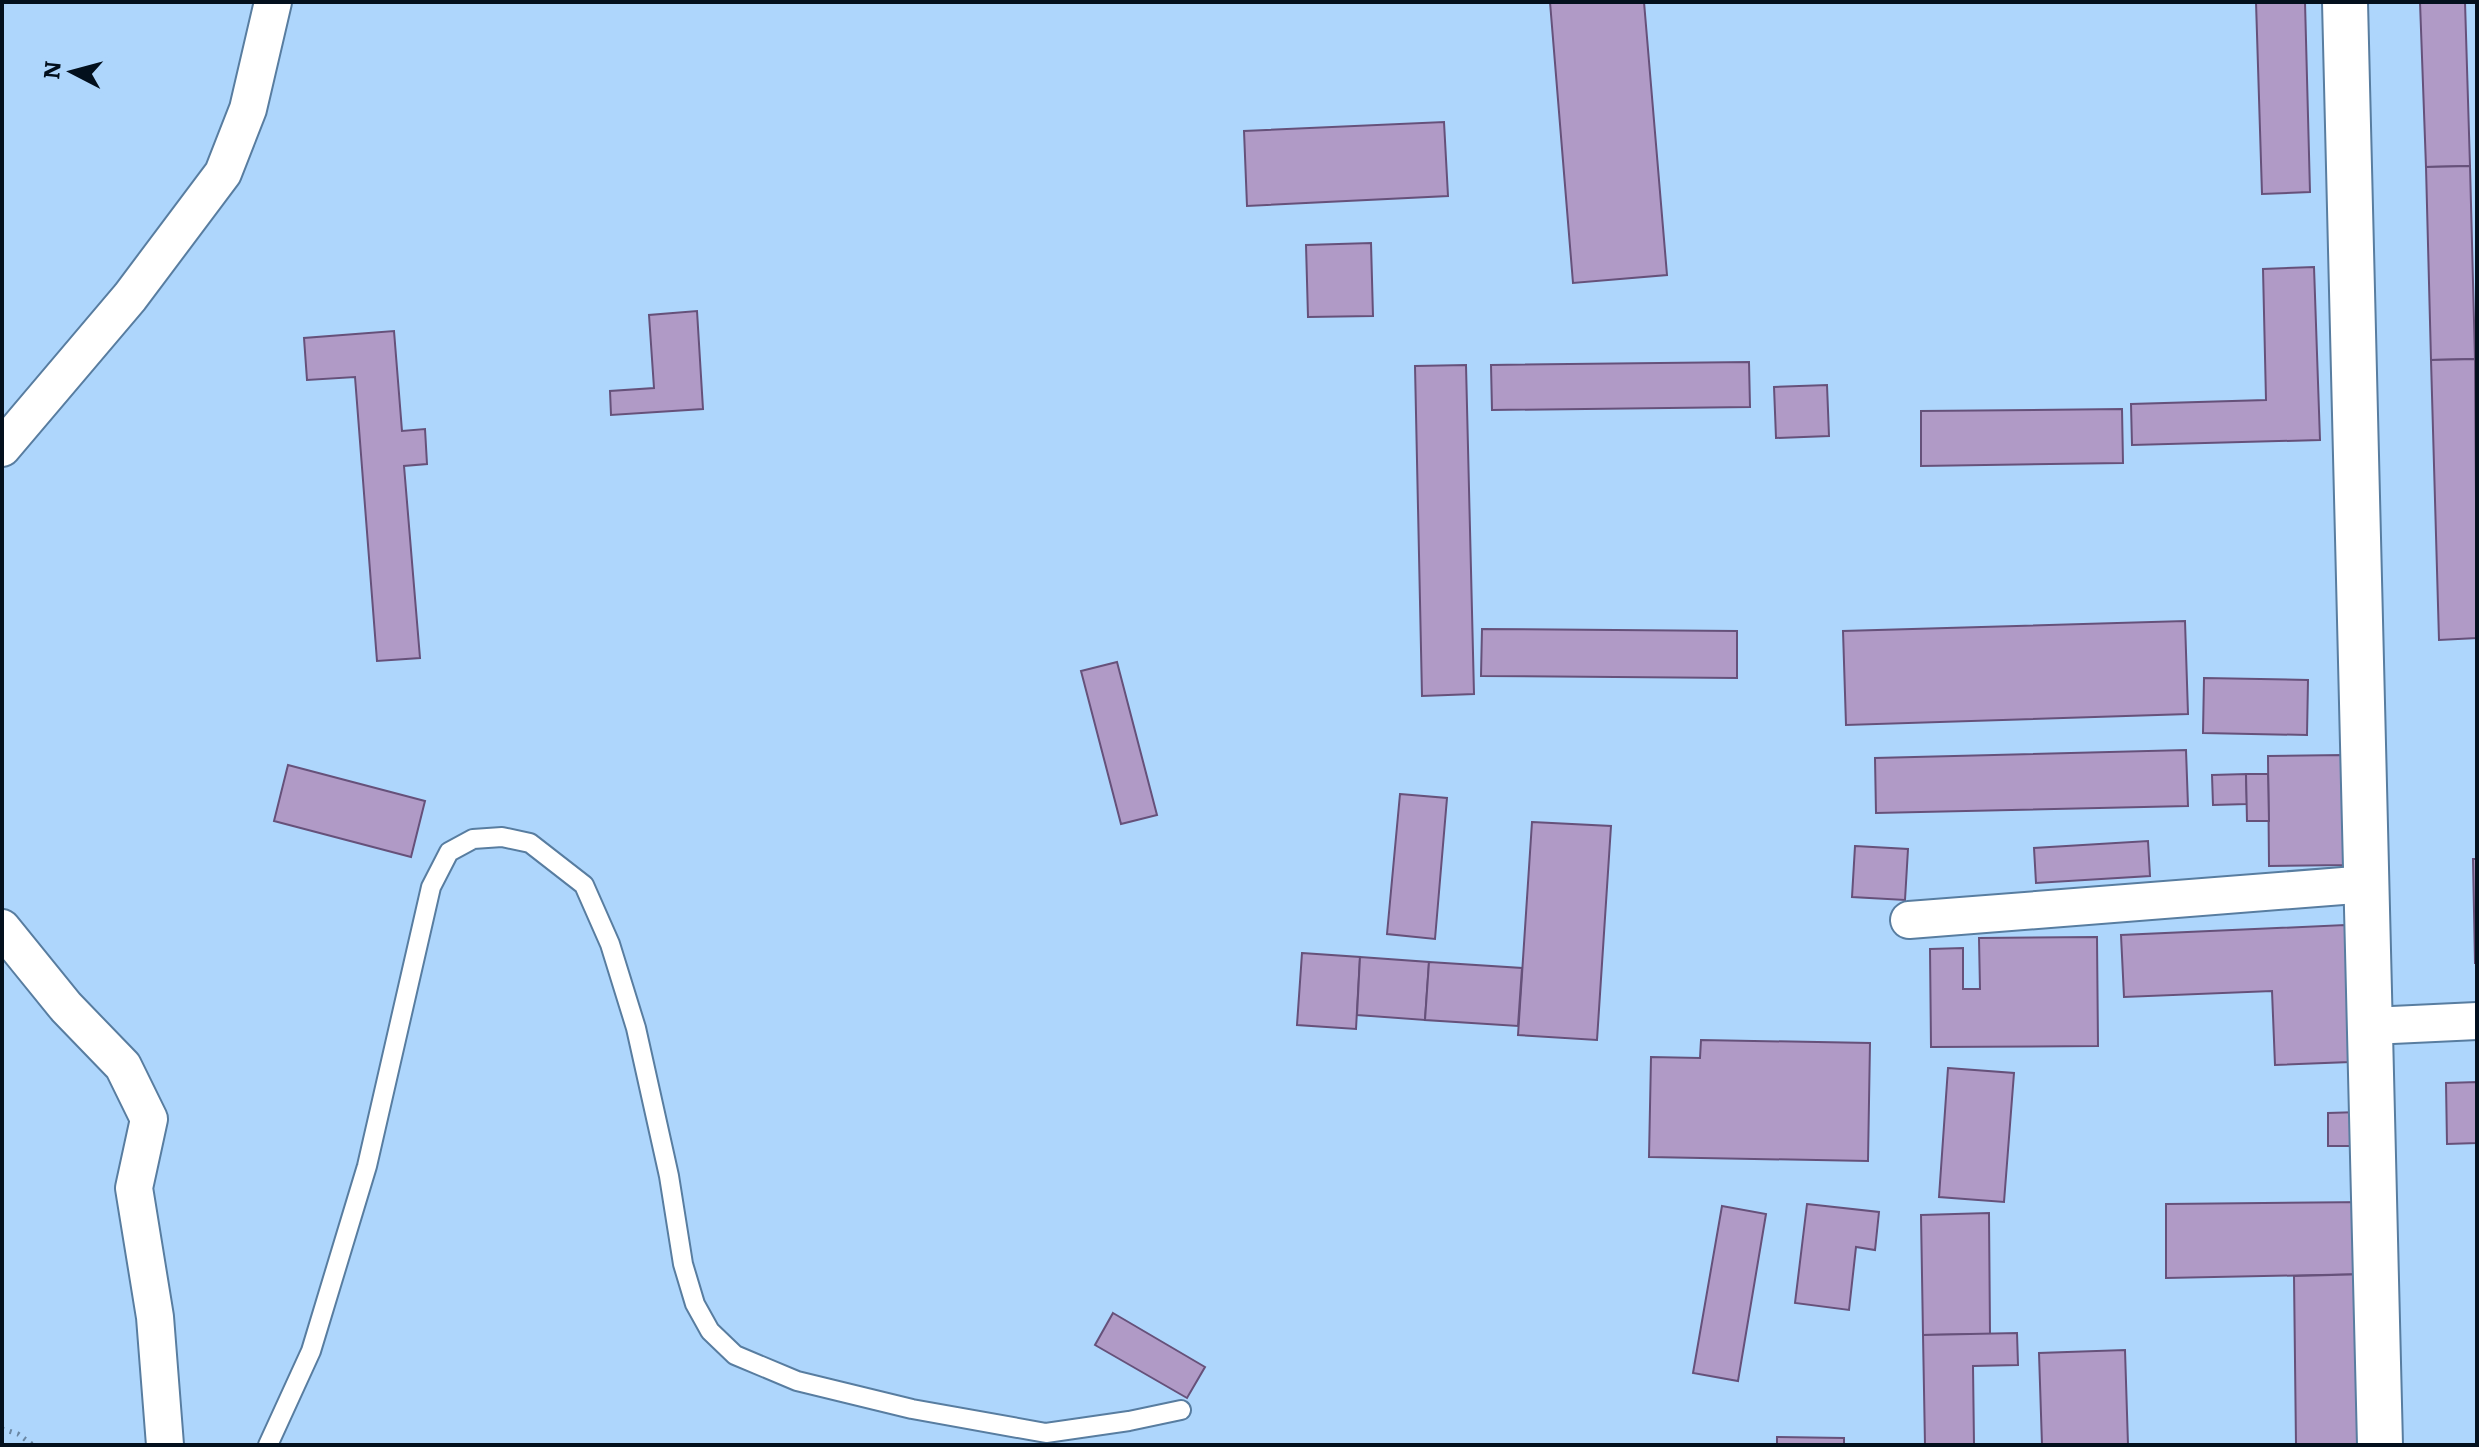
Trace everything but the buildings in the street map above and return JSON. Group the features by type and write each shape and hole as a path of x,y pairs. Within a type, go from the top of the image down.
{"street":[{"path":"2,448 130,297 223,173 248,109 273,2"},
{"path":"2345,2 2380,1445"},
{"path":"1909,920 2368,884"},
{"path":"2,928 66,1007 123,1066 149,1119 134,1188 155,1317 165,1445"},
{"path":"2371,1026 2477,1021"}],"lane":[{"path":"268,1445 311,1351 356,1207 431,887 449,852 473,839 502,837 530,843 584,885 605,932 636,1028 669,1176 683,1264 695,1304 710,1331 735,1355 811,1384 912,1409 1046,1433 1181,1410"}],"path":[{"path":"2,1429 18,1434 33,1445"}]}
